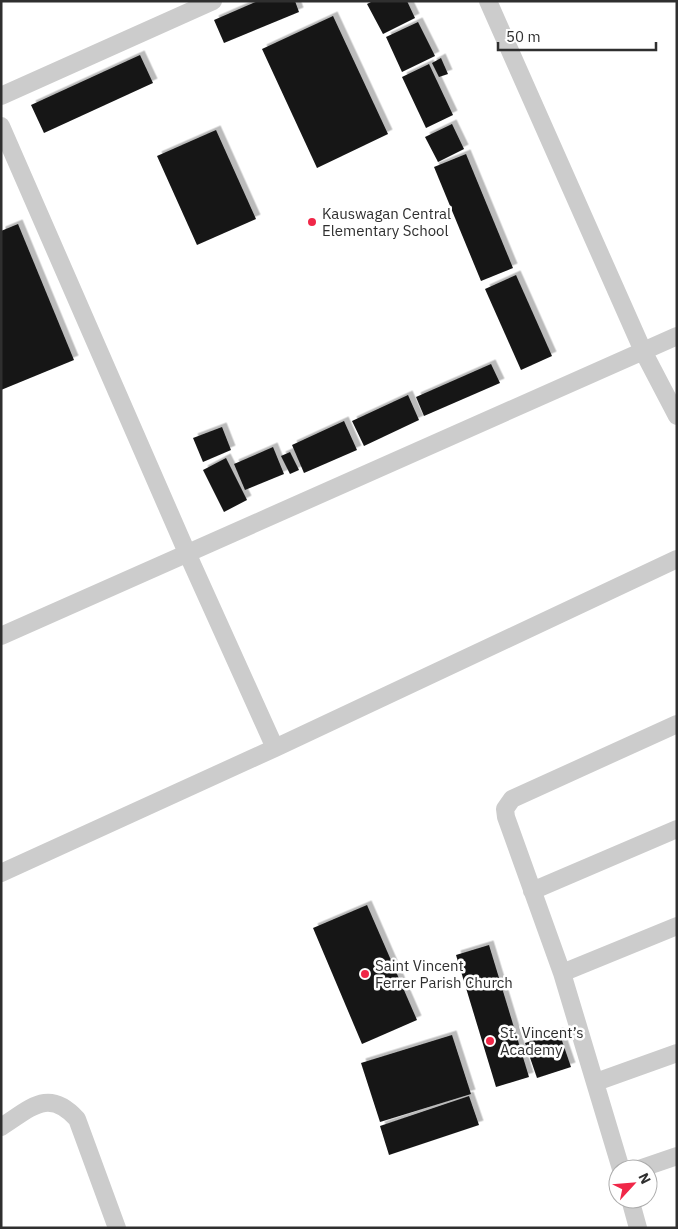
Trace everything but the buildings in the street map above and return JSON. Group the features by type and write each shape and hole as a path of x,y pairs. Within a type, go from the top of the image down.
{"street":[{"path":"1,96 213,1"},
{"path":"488,1 643,351 677,416"},
{"path":"1,126 188,555 275,748"},
{"path":"1,636 188,555 677,336"},
{"path":"1,873 275,748 677,560"},
{"path":"618,1159 562,973 506,817 508,803 677,724"},
{"path":"532,892 677,829"},
{"path":"562,973 677,926"},
{"path":"596,1082 677,1053"},
{"path":"1,1127 40,1103 52,1102 65,1106 77,1119 117,1228"},
{"path":"658,1162 677,1156"},
{"path":"633,1209 638,1228"}],"place":[{"name":"Kauswagan Central Elementary School","path":"312,222"},
{"name":"Saint Vincent Ferrer Parish Church","path":"365,974"},
{"name":"St. Vincent’s Academy","path":"490,1041"}]}
